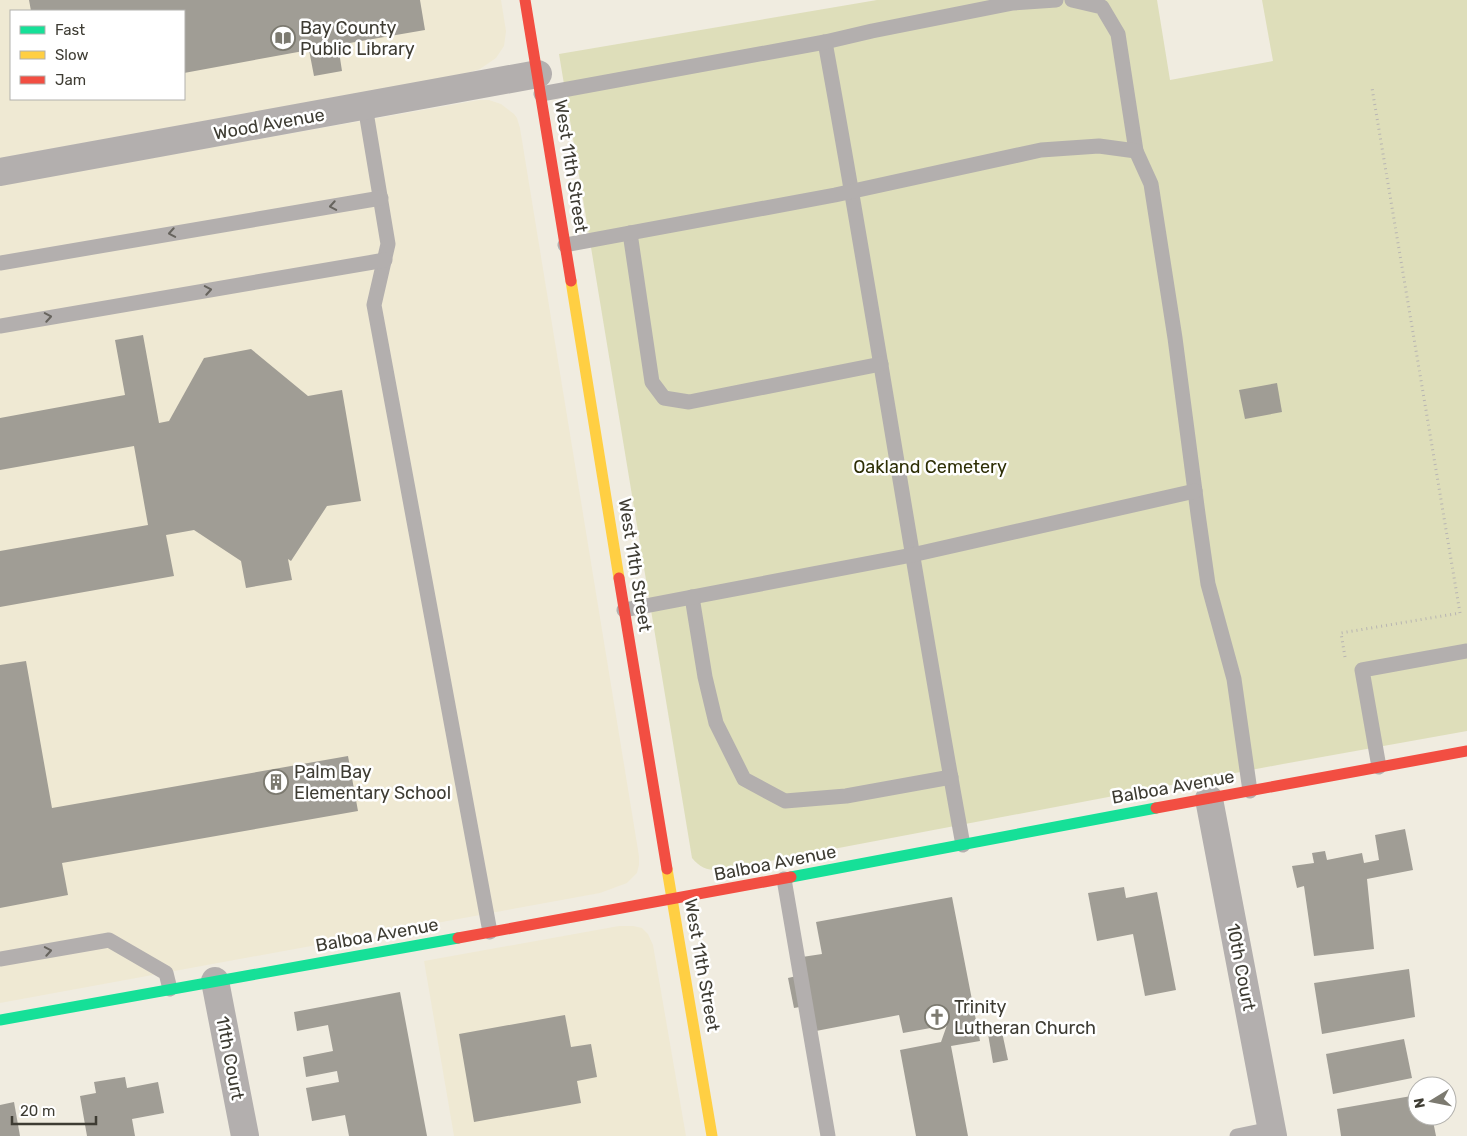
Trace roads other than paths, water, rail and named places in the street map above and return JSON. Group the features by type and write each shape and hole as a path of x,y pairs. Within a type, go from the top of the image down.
{"street":[{"name":"West 11th Street","path":"526,0 624,610 712,1136"},
{"name":"Wood Avenue","path":"0,172 365,106 540,84"},
{"name":"Balboa Avenue","path":"0,1020 784,879 1467,751"},
{"name":"10th Court","path":"1209,799 1272,1133"},
{"name":"11th Court","path":"215,981 245,1136"}],"lane":[{"path":"540,84 825,42 1013,3 1056,0"},
{"path":"1072,0 1102,7 1118,34 1136,151 1151,184 1175,338 1208,584 1234,679 1250,791"},
{"path":"825,42 963,845"},
{"path":"365,106 388,244 374,305 490,932"},
{"path":"566,244 852,191 1041,150 1100,146 1136,151"},
{"path":"0,263 381,198"},
{"path":"630,233 652,382 664,398 689,402 881,364"},
{"path":"0,326 384,260"},
{"path":"624,610 912,555 1195,491"},
{"path":"692,597 705,677 716,723 744,779 785,801 846,796 950,777"},
{"path":"1379,767 1362,670 1467,651"},
{"path":"784,879 828,1136"},
{"path":"0,959 108,940 166,973 170,989"},
{"path":"1238,1136 1272,1133"}],"place":[{"name":"Bay County Public Library","path":"283,38"},
{"name":"Palm Bay Elementary School","path":"276,782"},
{"name":"Trinity Lutheran Church","path":"937,1017"}],"park label":[{"name":"Oakland Cemetery","path":"930,467"}]}
